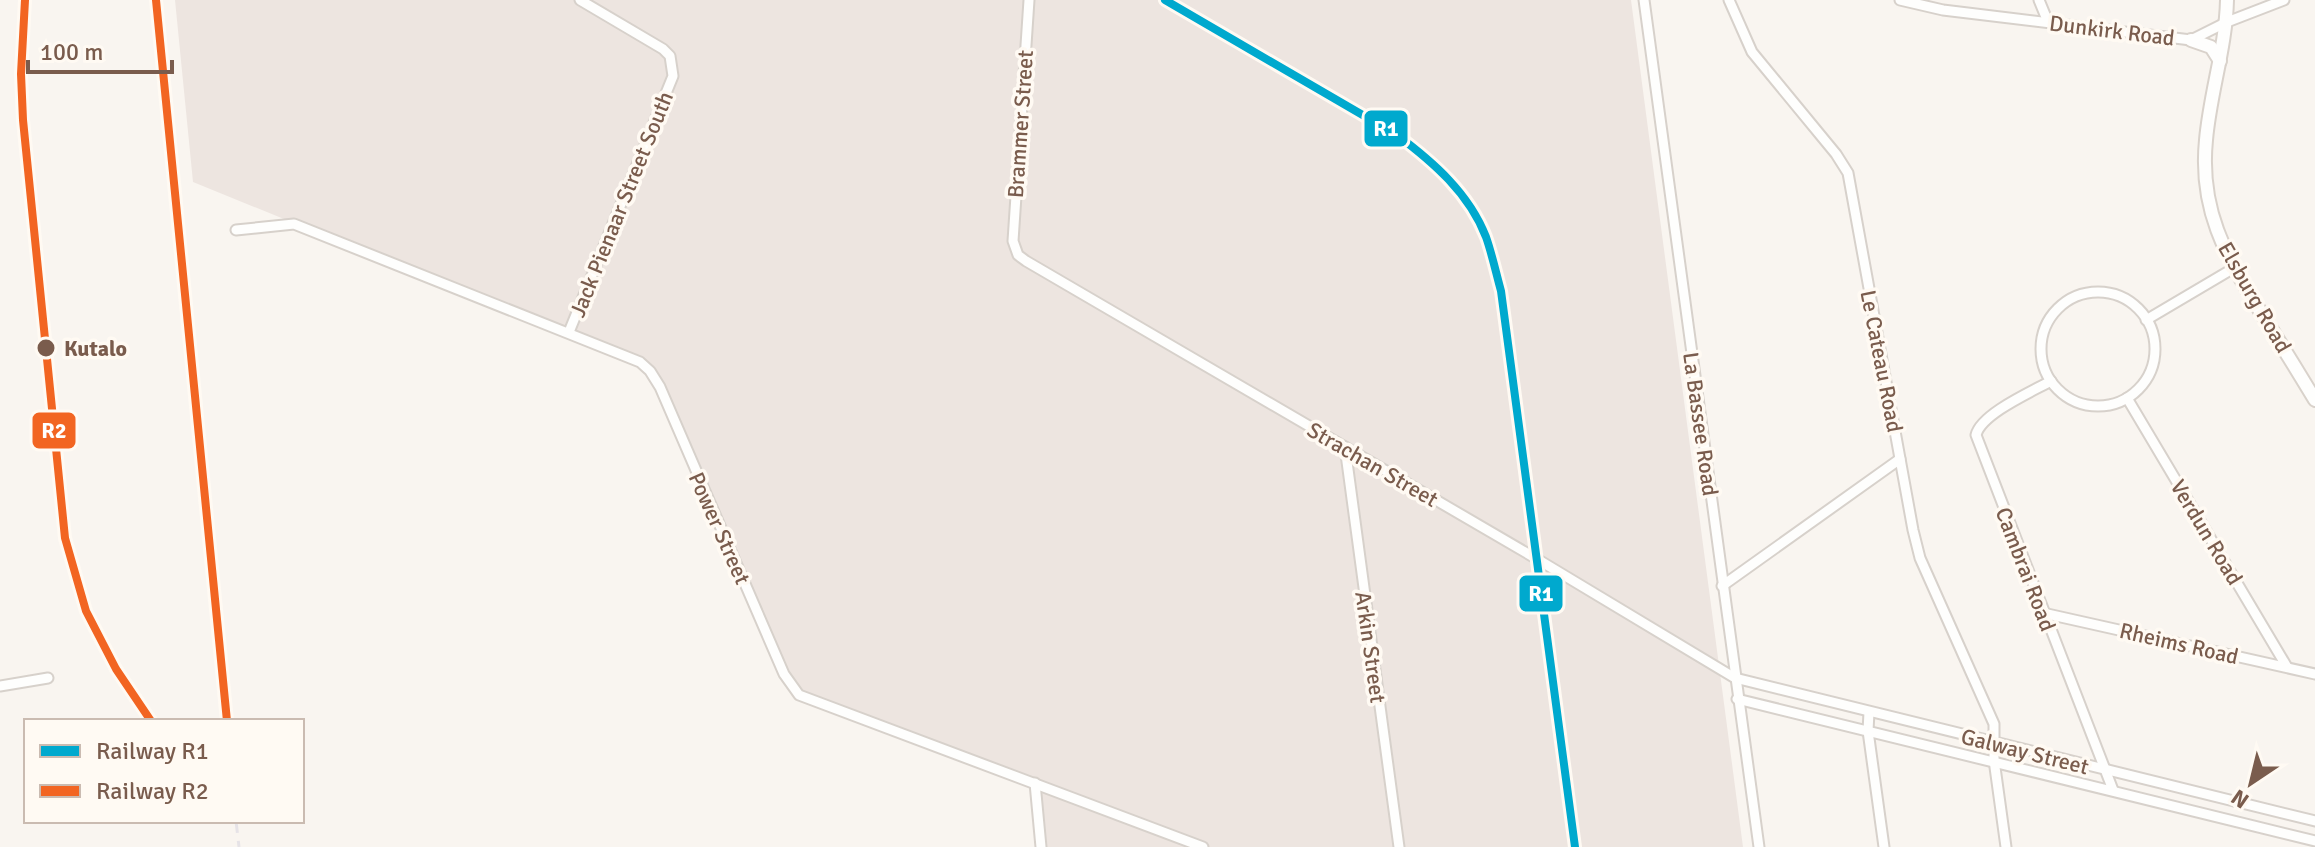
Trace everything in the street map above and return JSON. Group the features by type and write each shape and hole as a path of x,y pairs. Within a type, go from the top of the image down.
{"main road":[{"name":"Elsburg Road","path":"2227,0 2227,22 2206,137 2205,185 2212,218 2234,268 2315,400"},
{"path":"2191,40 2211,47 2220,61"}],"street":[{"name":"Jack Pienaar Street South","path":"569,332 673,76 670,56 663,49 580,0"},
{"name":"Brammer Street","path":"1013,248 1029,0"},
{"name":"La Bassee Road","path":"1644,0 1759,847"},
{"name":"Le Cateau Road","path":"1729,0 1752,52 1836,154 1848,173 1920,558 1994,724 1994,760 2006,847"},
{"name":"Dunkirk Road","path":"1900,0 1943,10 2191,40 2284,0"},
{"path":"2039,0 2048,22"},
{"name":"Power Street","path":"236,230 294,224 633,359 650,371 660,387 793,689 807,700 1203,847"},
{"name":"Strachan Street","path":"1013,248 1026,261 1735,678"},
{"path":"2146,320 2234,268"},
{"path":"2087,293 2111,294 2133,305 2146,320 2154,345 2152,365 2143,384 2127,398 2107,405 2086,404 2066,396 2051,381 2042,358 2043,333 2064,303 2087,293"},
{"name":"Cambrai Road","path":"2051,381 1986,418 1976,435 2113,790"},
{"name":"Verdun Road","path":"2127,398 2287,667"},
{"name":"Arkin Street","path":"1345,447 1399,847"},
{"path":"1722,586 1900,459"},
{"name":"Rheims Road","path":"2043,613 2315,674"},
{"path":"0,686 48,678"},
{"name":"Galway Street","path":"1735,678 2106,772 2315,821"},
{"name":"Galway Street","path":"1737,699 1994,760 2314,843"},
{"path":"1869,712 1868,731 1884,847"},
{"path":"1035,783 1041,847"}],"shaded area":[{"path":"175,0 1631,0 1743,847 1044,847 1033,777 792,687 645,366 193,182"}],"railway":[{"path":"156,0 227,719"},
{"path":"1165,0 1397,135 1449,180 1479,221 1501,291 1575,847"},
{"path":"236,823 239,847"}],"rail line":[{"name":"R2","path":"25,0 21,74 23,120 65,538 86,611 116,669 150,719"},
{"name":"R2","path":"156,0 227,719"},
{"name":"R1","path":"1165,0 1397,135 1449,180 1479,221 1501,291 1575,847"}],"place":[{"name":"Kutalo","path":"46,348"}]}
